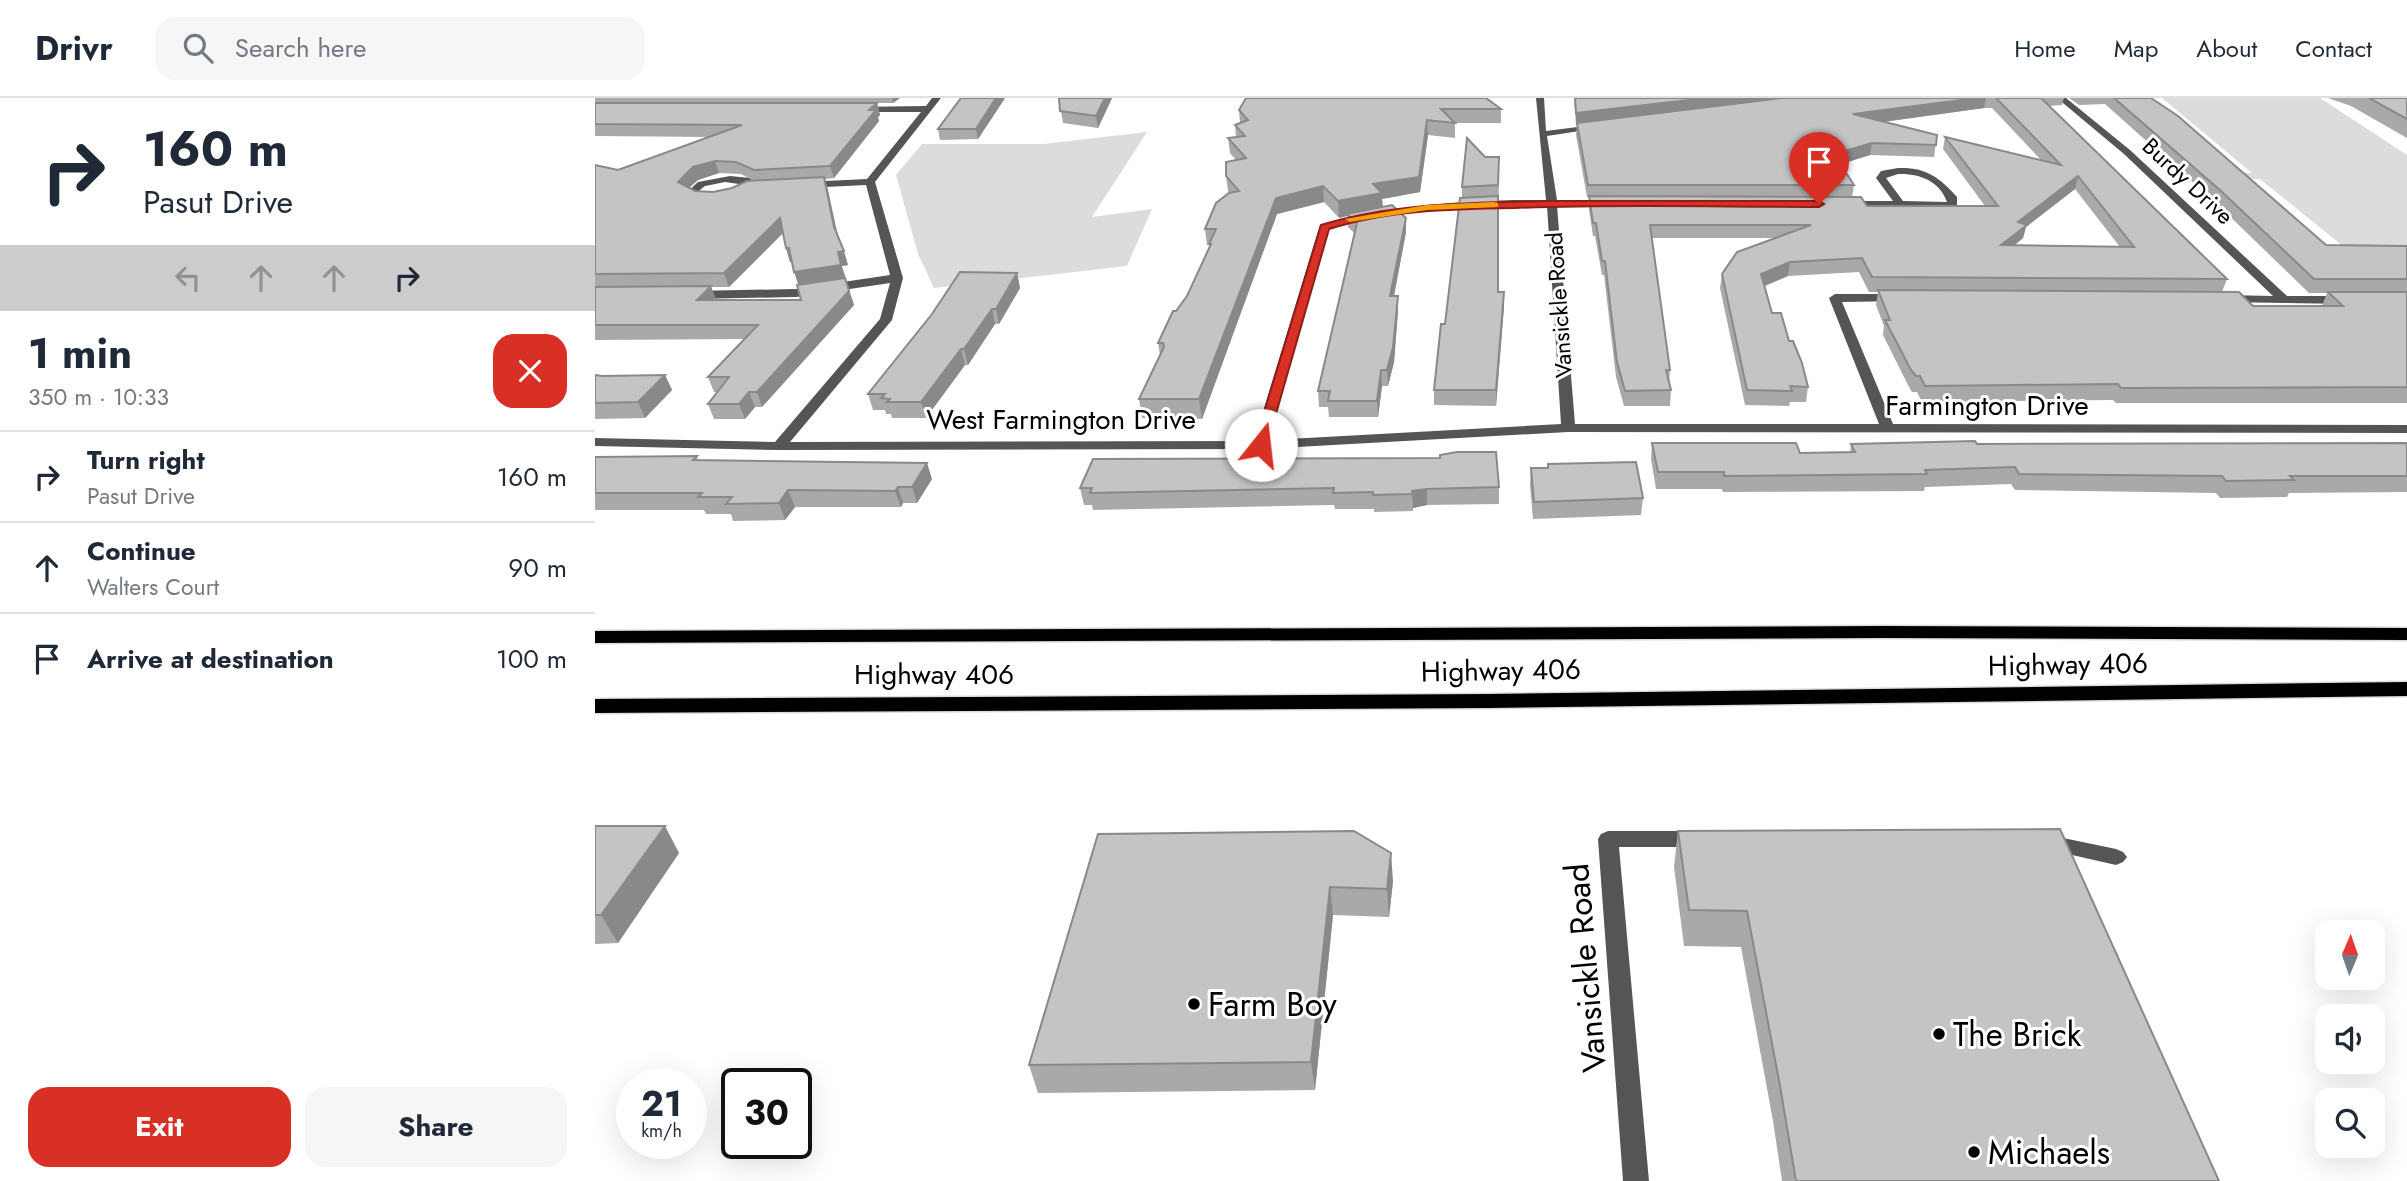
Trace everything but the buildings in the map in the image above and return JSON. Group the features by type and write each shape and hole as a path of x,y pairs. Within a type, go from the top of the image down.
{"highway":[{"name":"Highway 406","path":"595,637 1881,632 2407,634"},
{"name":"Highway 406","path":"595,706 1475,701 2407,689"}],"street":[{"path":"790,186 870,182 937,98"},
{"name":"Vansickle Road","path":"1540,98 1552,204 1568,428"},
{"name":"Burdy Drive","path":"2061,98 2127,152 2283,299"},
{"path":"846,109 930,109"},
{"path":"1542,134 1611,126"},
{"path":"1830,204 1952,205 1953,199 1932,174 1885,173 1881,178 1900,204"},
{"path":"750,188 752,185 746,180 730,178 700,184 693,188 690,194 699,198 717,198 763,187"},
{"path":"779,446 886,320 897,278 870,182"},
{"path":"1261,445 1324,227 1356,217 1427,207 1621,204"},
{"path":"673,295 796,293 897,278"},
{"path":"1888,429 1835,298 1913,298"},
{"path":"2215,299 2358,300"},
{"name":"Farmington Drive","path":"1568,428 2407,429"},
{"name":"West Farmington Drive","path":"595,442 779,446 1261,445 1568,428"},
{"name":"Vansickle Road","path":"1636,1181 1608,839 1718,839"},
{"path":"2023,840 2059,844 2116,857"}],"shaded area":[{"path":"2162,98 2320,98 2407,155 2407,248 2344,247 2260,179 2171,179 2166,174 2252,173"},
{"path":"1147,132 1092,217 1152,209 1127,266 934,288 918,254 896,175 922,144 1043,144"}],"slow traffic":[{"path":"1350,219 1427,207 1494,205"}],"place":[{"name":"Farm Boy","path":"1194,1004"},
{"name":"The Brick","path":"1939,1034"},
{"name":"Michaels","path":"1974,1152"}],"route":[{"path":"1261,445 1324,227 1356,217 1427,207 1819,204"}]}
